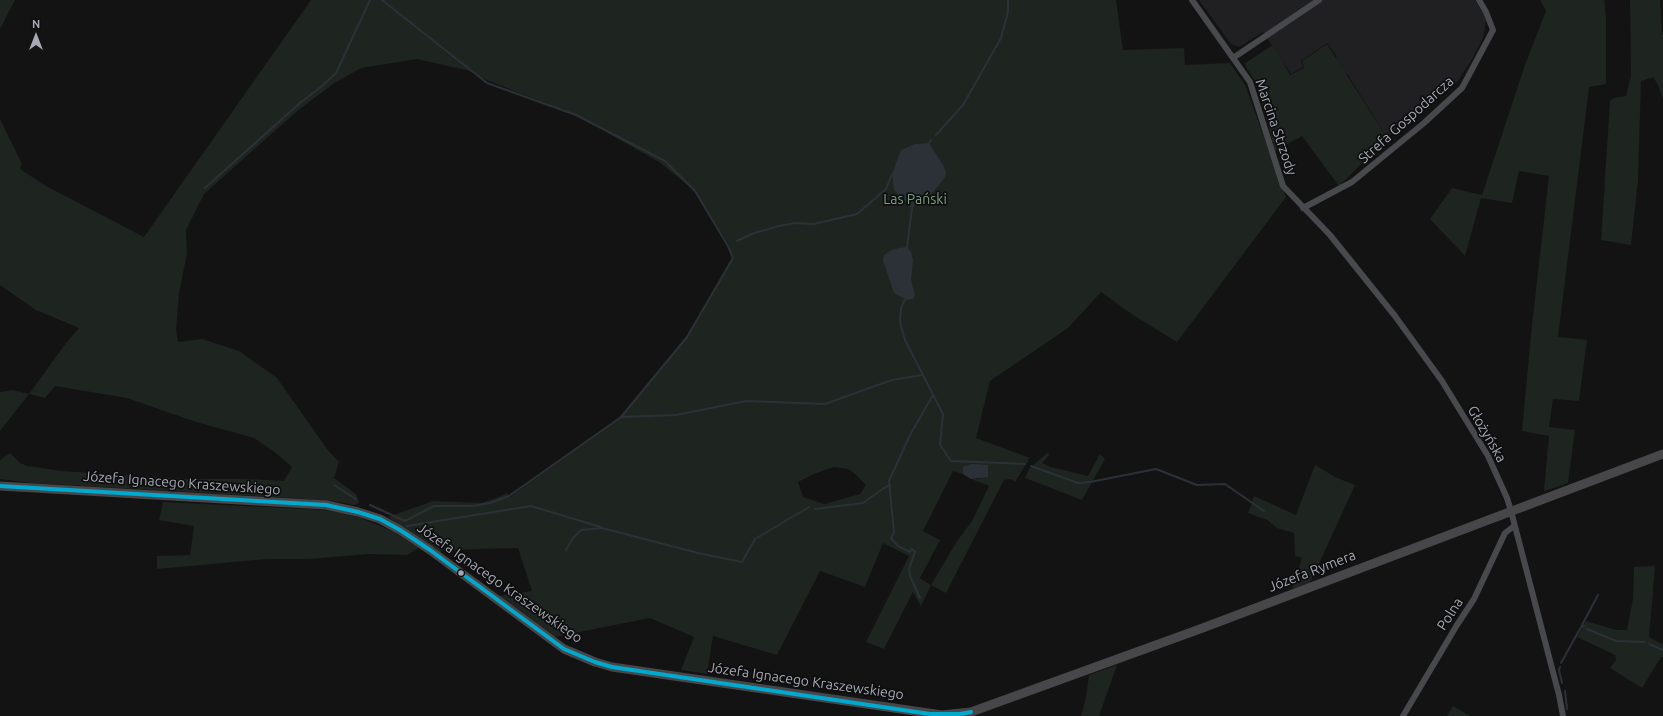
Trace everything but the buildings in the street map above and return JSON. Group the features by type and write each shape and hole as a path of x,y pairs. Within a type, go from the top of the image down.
{"street":[{"name":"Marcina Strzody","path":"1192,0 1250,82 1283,186 1303,208"},
{"path":"1233,58 1319,0"},
{"name":"Strefa Gospodarcza","path":"1303,208 1352,182 1462,88 1493,30 1486,12 1479,0"},
{"name":"Głożyńska","path":"1303,208 1343,250 1395,316 1442,381 1488,456 1512,511 1514,526 1558,689 1563,716"},
{"name":"Józefa Rymera","path":"971,714 1663,454"},
{"name":"Józefa Ignacego Kraszewskiego","path":"0,486 326,505 350,510 380,519 400,530 430,550 564,650 595,662 612,667 930,714 971,714"},
{"name":"Polna","path":"1402,716 1436,658 1474,599 1505,533 1514,526"}],"shaded area":[{"path":"1199,0 1475,0 1486,19 1483,38 1458,81 1387,138 1348,75 1342,70 1337,61 1336,55 1327,43 1301,61 1303,67 1291,74 1263,32 1239,47 1231,44"},
{"path":"929,143 943,165 946,172 945,177 934,191 912,208 894,190 892,174 901,150 915,144"},
{"path":"907,247 911,252 913,260 911,280 915,295 913,299 907,300 894,293 883,260 884,255 892,250"},
{"path":"972,464 988,465 988,477 971,479 963,474 963,467"}],"green space":[{"path":"0,0 15,0 0,29"},
{"name":"Las Pański","path":"311,0 1116,0 1123,50 1184,48 1185,65 1230,63 1245,85 1286,197 1177,342 1133,315 1101,292 1068,328 990,381 976,438 1030,458 1015,482 1011,479 1004,480 946,593 931,585 921,606 913,592 884,649 866,642 909,556 883,543 865,587 820,571 777,655 713,636 707,674 681,670 694,637 650,618 554,637 497,596 532,591 518,548 443,550 440,552 388,517 433,501 481,503 507,493 510,497 621,417 687,337 732,258 729,245 695,191 659,162 576,115 484,79 470,71 417,59 361,68 333,84 296,112 204,194 186,230 187,254 179,293 176,330 178,342 202,339 239,351 277,378 327,449 339,462 334,478 356,494 359,503 354,505 339,502 293,498 31,483 0,479 0,460 10,453 20,463 28,466 61,471 189,479 249,479 284,481 292,467 276,453 254,438 196,422 127,398 55,386 45,398 29,394 66,343 79,328 36,310 0,285 0,119 22,164 20,169 46,186 144,237","holes":["834,467 848,469 866,485 860,494 824,504 803,497 798,482 814,474","963,467 980,479 971,479 989,486 972,521 957,541 931,585 920,578 940,540 923,531 953,471 963,474"]},
{"path":"1540,0 1604,0 1606,18 1606,84 1589,87 1558,337 1587,340 1579,401 1553,399 1549,427 1575,430 1568,483 1544,491 1549,436 1522,431 1531,334 1549,176 1519,171 1512,203 1481,198 1465,256 1430,219 1452,188 1482,195 1525,65 1546,11"},
{"path":"1630,0 1660,0 1663,35 1663,100 1658,85 1653,77 1641,81 1638,180 1631,245 1601,240 1610,101 1614,98 1626,96 1631,76"},
{"path":"1327,44 1387,138 1339,186 1302,136 1275,151 1260,94 1245,63 1273,45 1290,75 1304,68 1302,61"},
{"path":"12,390 29,394 0,431 0,392"},
{"path":"1047,453 1050,454 1042,463 1051,467 1088,476 1100,454 1105,459 1082,500 1025,478 1029,469"},
{"path":"1315,465 1335,477 1355,485 1310,583 1292,589 1302,558 1295,556 1294,533 1277,528 1267,520 1248,513 1254,496 1296,515"},
{"path":"163,502 324,510 342,513 361,518 392,531 419,548 407,555 369,554 309,559 267,559 157,569 157,556 190,555 194,526 159,520"},
{"path":"1655,566 1649,637 1662,644 1663,643 1663,657 1661,657 1642,688 1610,668 1616,660 1615,655 1577,637 1586,621 1616,630 1627,630 1633,599 1634,567"},
{"path":"1117,665 1099,716 1081,716 1086,698 1089,675"},
{"path":"1453,706 1470,716 1447,716"}],"waterway":[{"path":"205,188 301,102 321,87 336,73 370,0"},
{"path":"370,505 405,521 434,506 473,506 490,503 509,496 621,417 687,337 733,258 728,246 695,191 665,161 576,115 487,83 382,0"},
{"path":"936,135 963,105 1001,38 1008,12 1008,0"},
{"path":"737,241 754,233 779,226 795,223 814,224 857,214 886,189 892,174"},
{"path":"907,247 912,208"},
{"path":"905,299 901,308 900,323 905,340 943,414 940,445 951,461 1025,464"},
{"path":"621,417 676,415 746,401 825,404 892,380 922,375"},
{"path":"920,598 910,576 909,569 915,552 911,549 910,552 898,546 891,538 894,532 889,481 910,435 933,395"},
{"path":"1031,466 1078,483 1156,469 1197,485 1225,484 1264,511"},
{"path":"334,485 356,499"},
{"path":"815,509 863,503 890,485"},
{"path":"407,526 531,506 601,527"},
{"path":"566,550 573,538 581,530 602,528 698,553 742,562 755,539 809,507"},
{"path":"1561,663 1581,627 1584,626 1582,625 1598,595"},
{"path":"1587,629 1616,641 1644,642"},
{"path":"1649,644 1663,650"},
{"path":"1560,667 1559,670 1562,683"},
{"path":"1565,691 1567,709"}],"transit line":[{"path":"0,486 326,505 358,512 380,519 400,530 430,550 564,649 595,662 612,667 930,714 960,714 971,712"}]}
